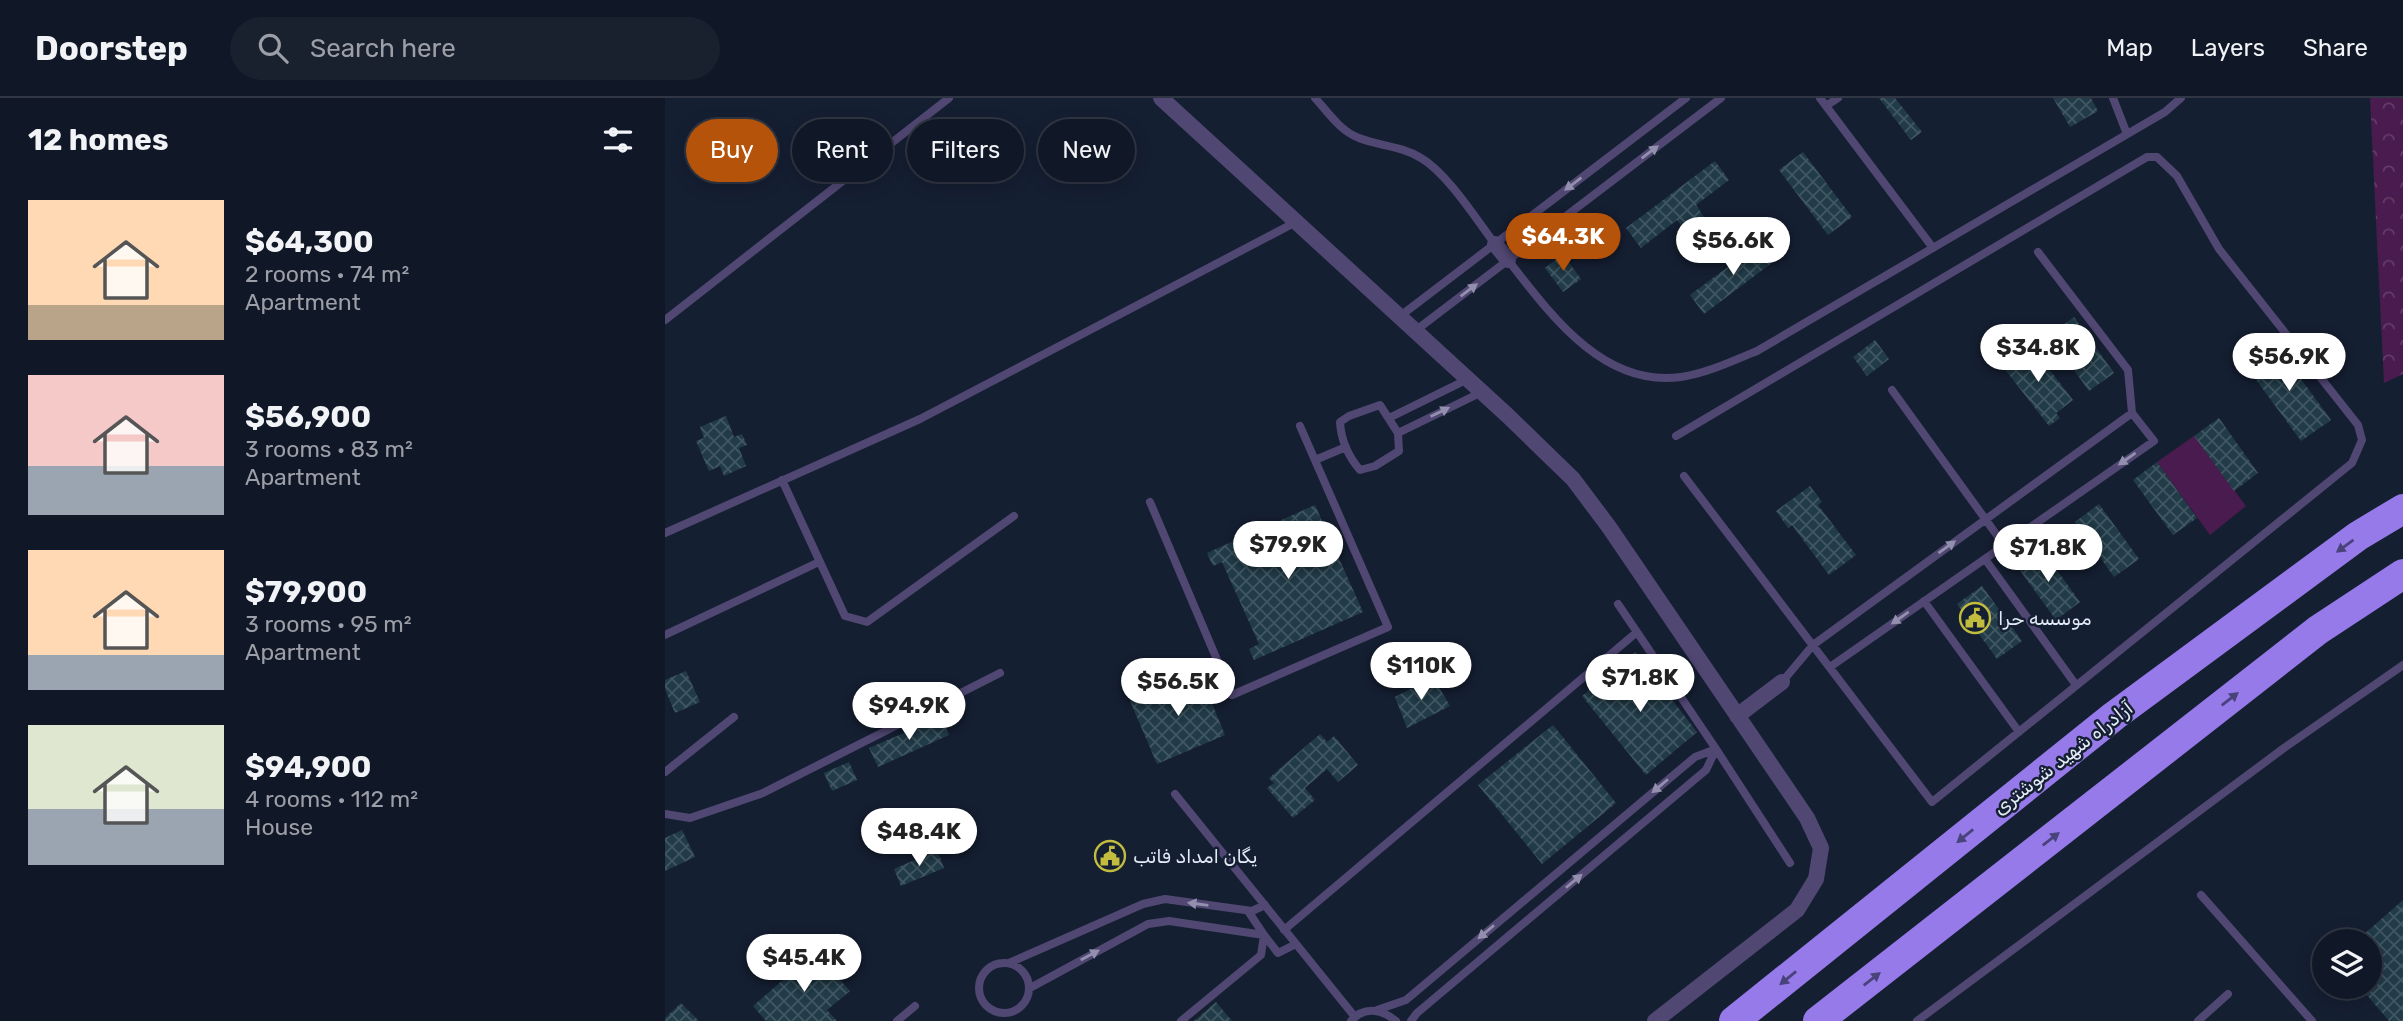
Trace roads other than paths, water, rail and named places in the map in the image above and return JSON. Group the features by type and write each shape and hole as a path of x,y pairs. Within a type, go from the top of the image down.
{"highway":[{"name":"آزادراه شهید شوشتری","path":"1734,1021 2114,716 2358,536 2403,509"},
{"path":"1818,1021 2318,630 2403,575"}],"street":[{"path":"1161,98 1468,379 1573,479 1609,527 1807,818 1821,848 1816,879 1797,910 1655,1021"},
{"path":"1495,244 1508,260"},
{"path":"1737,716 1782,682"}],"lane":[{"path":"665,320 949,98"},
{"path":"1315,98 1338,125 1357,137 1403,149 1422,158 1441,174 1495,244"},
{"path":"1399,317 1686,98"},
{"path":"1415,331 1721,98"},
{"path":"1820,98 1933,248"},
{"path":"1826,106 1838,98"},
{"path":"2113,98 2127,134"},
{"path":"1508,260 1550,314 1580,343 1610,364 1645,376 1679,377 1710,370 1757,351 2165,112 2182,98"},
{"path":"1676,436 2147,157 2157,157 2177,176 2219,249 2358,425 2362,440 2352,463 1932,802 1685,476"},
{"path":"665,533 920,419 1296,222"},
{"path":"1830,667 2154,441 2131,413 2128,370 2038,252"},
{"path":"1388,418 1468,379"},
{"path":"1892,390 2004,545"},
{"path":"1398,433 1482,392"},
{"path":"1380,405 1398,433 1399,451 1375,466 1360,470 1352,461 1341,437 1340,422 1380,405"},
{"path":"1782,682 1813,645 2131,413"},
{"path":"1150,502 1232,695 1388,627 1300,426"},
{"path":"1315,460 1346,447"},
{"path":"782,480 845,616 867,622 1014,516"},
{"path":"1985,559 2076,685"},
{"path":"665,635 819,562"},
{"path":"1924,601 2019,732"},
{"path":"1618,604 1790,863"},
{"path":"1284,930 1637,632"},
{"path":"1917,1021 2284,748 2403,665"},
{"path":"665,814 690,818 763,793 1000,673"},
{"path":"665,772 734,717"},
{"path":"1175,794 1353,1019 1365,1011 1377,1010 1406,1000 1695,757 1716,749"},
{"path":"1411,1021 1706,770 1716,749"},
{"path":"2201,895 2312,1021"},
{"path":"1009,963 1024,971 1030,988 1024,1004 1017,1010 1000,1013 986,1006 979,991 982,976 993,965 1009,963 1143,904 1165,899 1248,911 1265,905"},
{"path":"1248,911 1278,953 1296,944"},
{"path":"1030,988 1149,924 1169,921 1264,935"},
{"path":"1181,1021 1261,955 1264,935"},
{"path":"2198,1021 2228,994"},
{"path":"897,1021 915,1006"},
{"path":"1377,1010 1396,1021"}],"place":[{"name":"موسسه حرا","path":"1975,618"},
{"name":"یگان امداد فاتب","path":"1110,856"}]}
